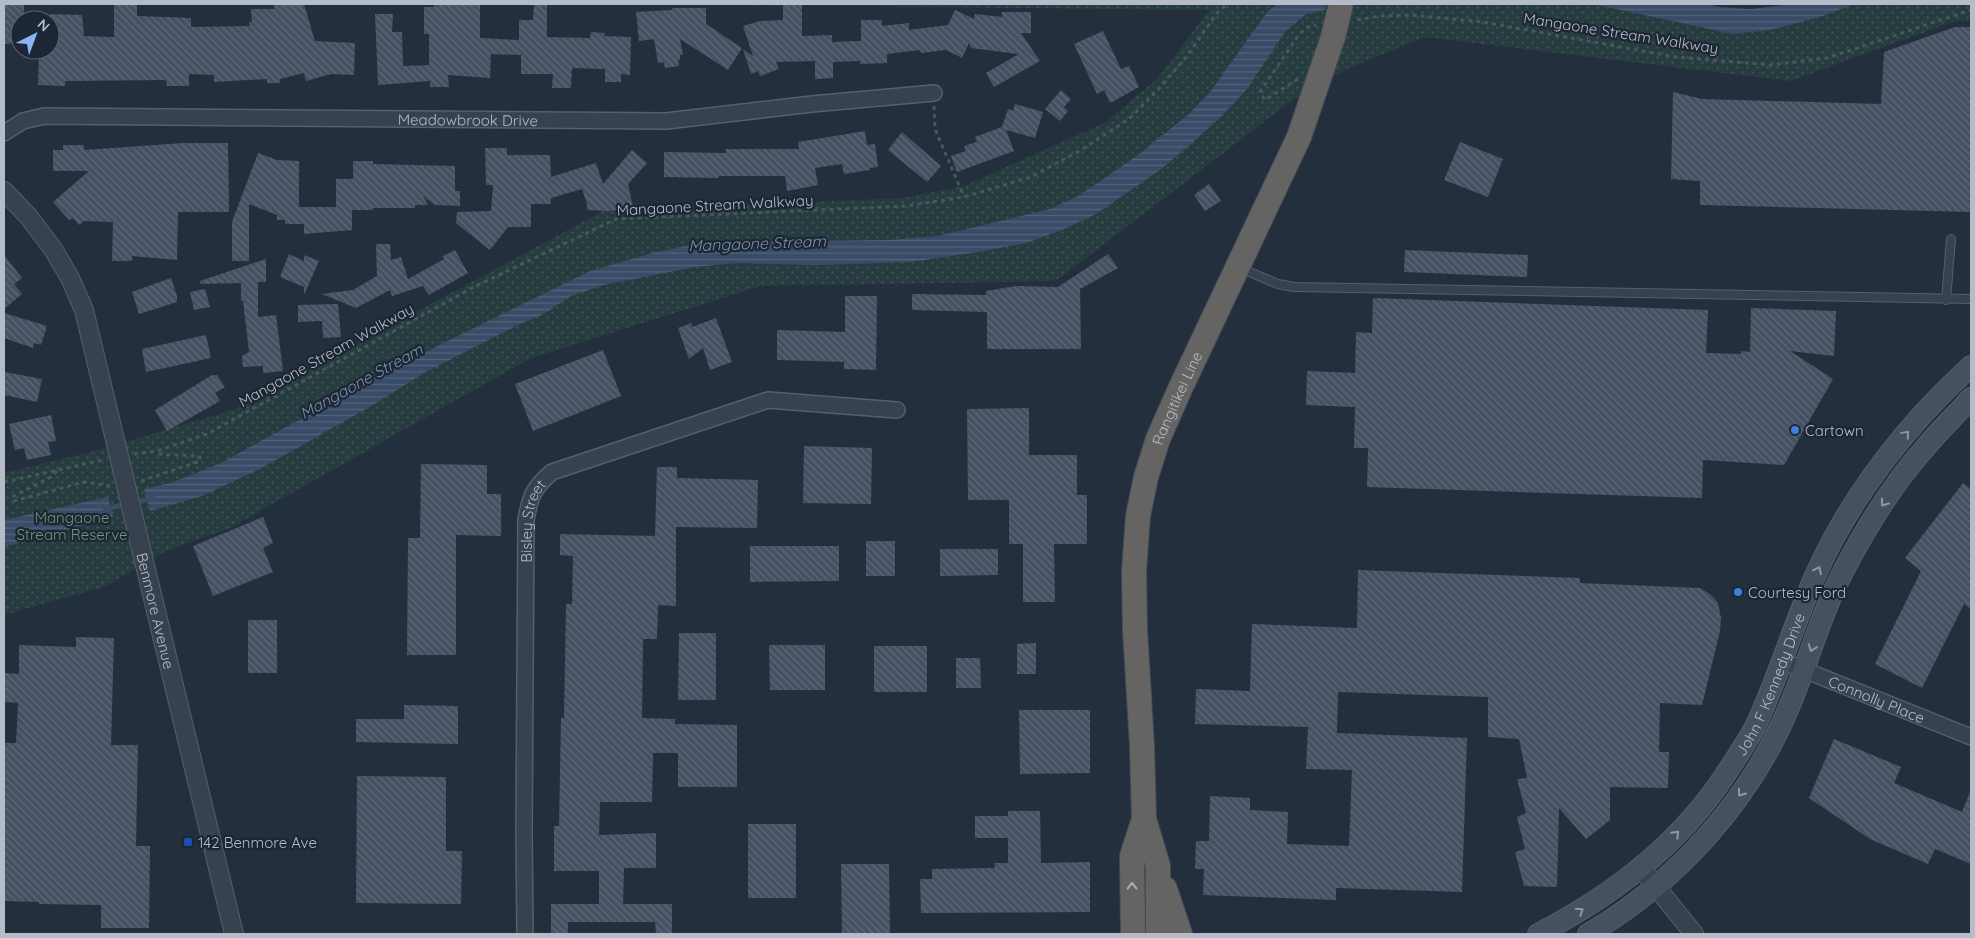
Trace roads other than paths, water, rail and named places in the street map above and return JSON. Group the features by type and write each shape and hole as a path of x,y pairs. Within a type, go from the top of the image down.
{"highway":[{"name":"Rangitikei Line","path":"1158,934 1158,866 1144,820 1142,746 1135,630 1134,571 1138,516 1146,477 1158,439 1299,137 1333,37 1342,4"},
{"name":"Rangitikei Line","path":"1133,934 1132,856 1144,820"},
{"path":"1158,866 1180,934"}],"main road":[{"name":"John F Kennedy Drive","path":"1538,934 1592,904 1641,868 1693,818 1727,773 1754,728 1816,574 1860,495 1908,431 1971,366"},
{"name":"John F Kennedy Drive","path":"1588,934 1622,912 1656,886 1699,846 1745,789 1770,747 1790,707 1823,616 1844,569 1880,507 1924,449 1971,398"}],"street":[{"name":"Meadowbrook Drive","path":"4,133 23,121 44,116 666,121 812,104 934,93"},
{"name":"Benmore Avenue","path":"4,191 28,216 54,248 84,310 120,456 121,479 136,528 234,934"},
{"name":"Bisley Street","path":"525,934 526,520 529,502 534,489 552,472 768,400 897,410"},
{"name":"Connolly Place","path":"1782,661 1971,736"},
{"path":"1641,868 1694,934"}],"lane":[{"path":"1946,300 1951,239"},
{"path":"1238,268 1278,284 1294,287 1971,299"}],"water":[{"path":"1278,4 1326,4 1325,10 1306,14 1285,32 1247,89 1223,115 1192,143 1160,170 1096,214 1062,230 1026,243 911,262 817,265 736,263 695,267 603,285 569,297 544,314 522,323 424,373 373,405 260,469 202,496 150,511 144,489 171,483 221,463 399,365 590,271 656,252 692,245 747,242 889,240 938,236 1050,209 1080,195 1138,155 1190,113 1210,92 1268,11"},
{"path":"1593,4 1706,4 1751,9 1792,4 1854,4 1823,16 1770,30 1733,34"},
{"path":"108,497 113,517 4,547 4,520"}],"waterway":[{"name":"Mangaone Stream","path":"105,509 153,498"}],"place":[{"name":"Cartown","path":"1795,430"},
{"name":"Courtesy Ford","path":"1738,592"},
{"name":"142 Benmore Ave","path":"188,842"}],"park label":[{"name":"Mangaone Stream Reserve","path":"72,526"}]}
